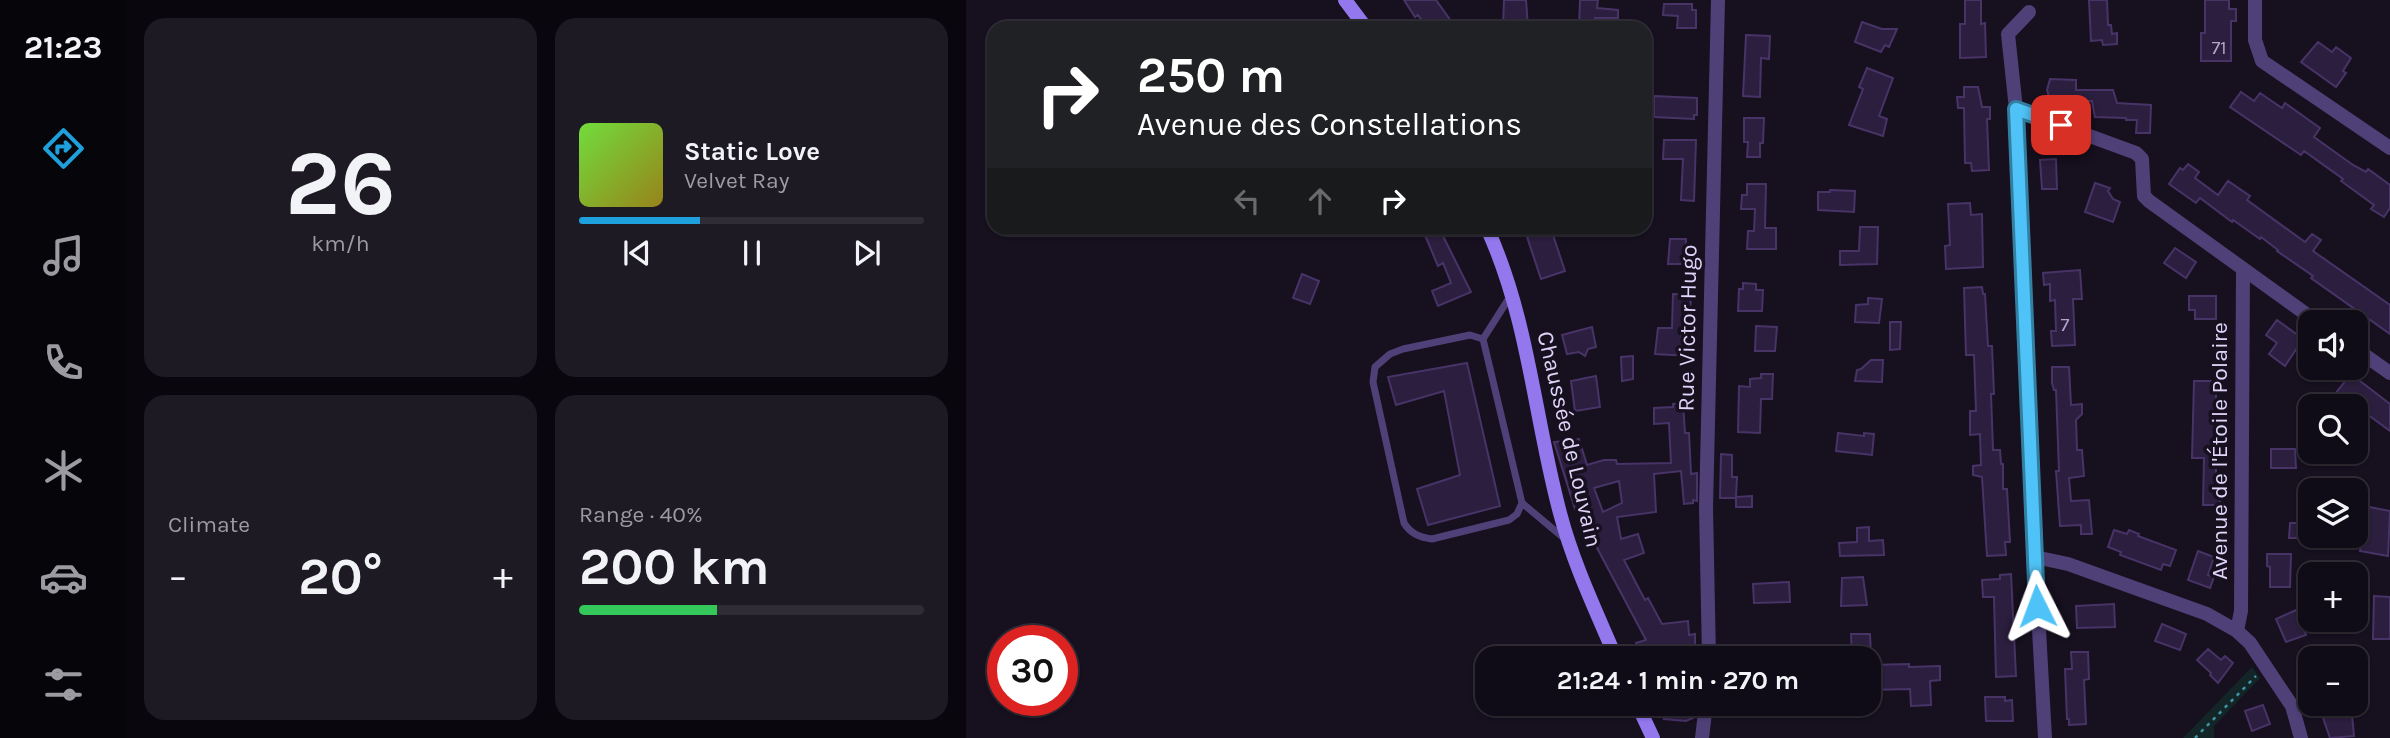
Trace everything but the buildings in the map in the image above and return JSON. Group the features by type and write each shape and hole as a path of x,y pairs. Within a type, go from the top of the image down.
{"main road":[{"path":"1345,0 1361,21"},
{"name":"Chaussée de Louvain","path":"1490,235 1528,354 1560,514 1578,568 1611,646"},
{"path":"1643,716 1653,738"}],"street":[{"name":"Rue Victor Hugo","path":"1709,646 1706,507 1718,0"},
{"path":"2255,0 2255,40 2262,61 2390,148"},
{"path":"2029,12 2008,34 2016,109 2042,734"},
{"path":"2016,109 2136,153 2142,159 2144,196 2149,201 2300,310"},
{"name":"Avenue de l'Étoile Polaire","path":"2237,631 2241,611 2243,271"},
{"path":"2368,357 2390,373"},
{"path":"2035,557 2068,564 2207,614 2237,631 2250,642 2292,706 2301,738"},
{"path":"1702,738 1705,716"}],"lane":[{"path":"1511,295 1483,339 1522,503 1570,543"},
{"path":"1483,339 1470,335 1403,349 1390,354 1375,367 1373,382 1404,523 1413,534 1432,539 1508,520 1517,514 1522,503"}],"path":[{"path":"2195,738 2266,666"}],"shaded area":[{"path":"2252,667 2260,678 2214,726 2214,738 2183,738"}],"route":[{"path":"2037,606 2016,109 2061,125"}]}
